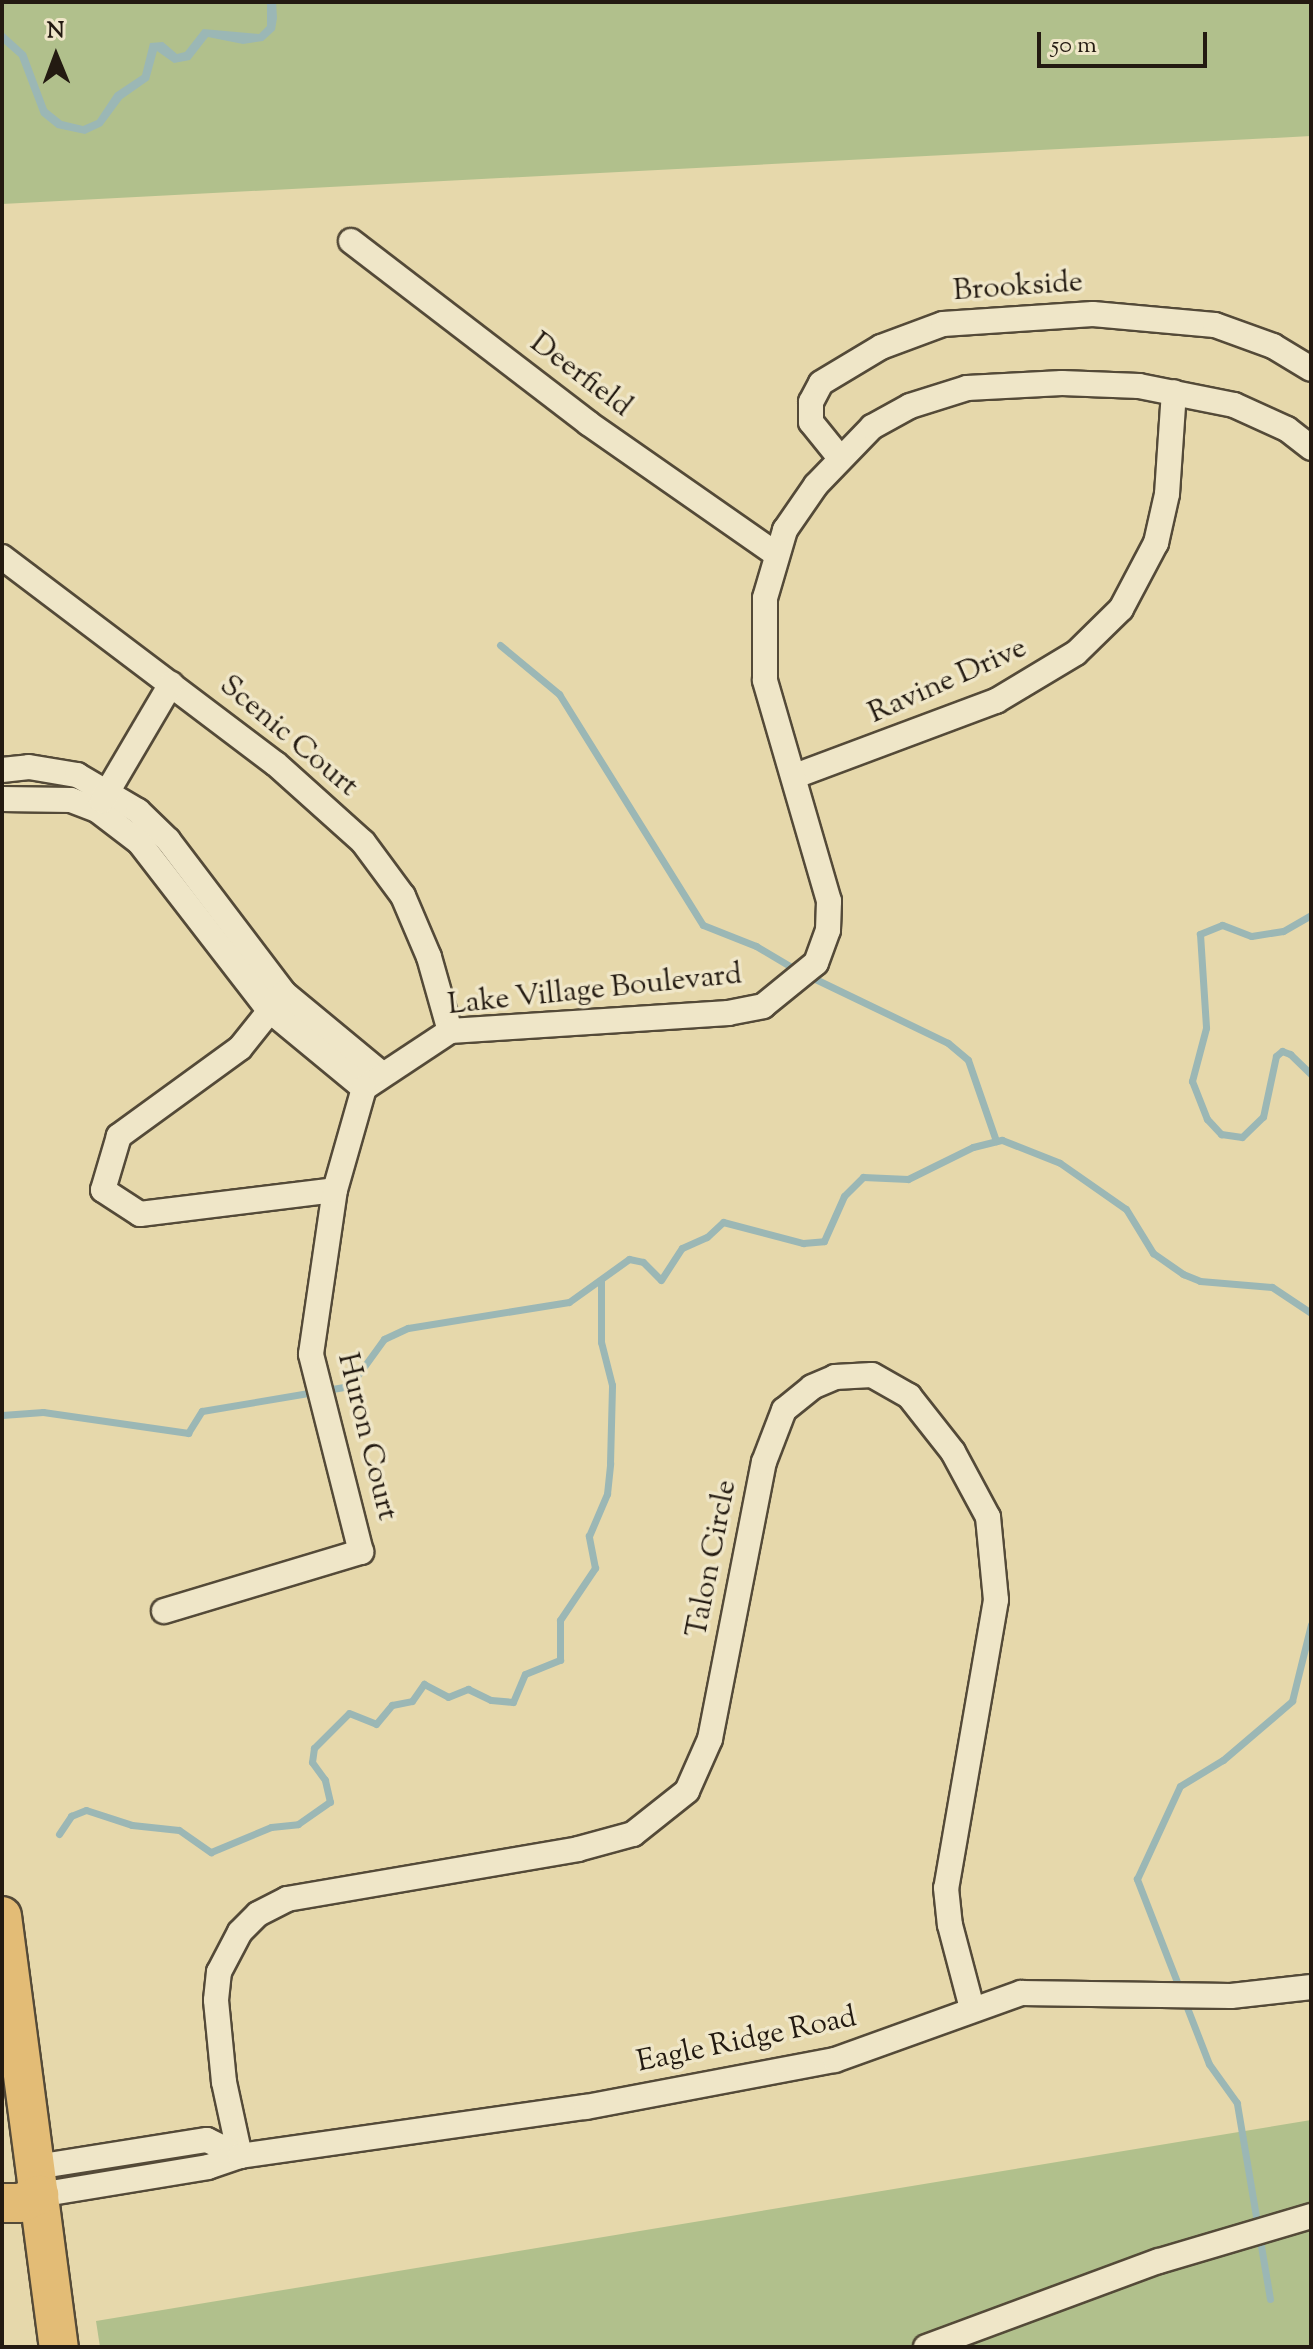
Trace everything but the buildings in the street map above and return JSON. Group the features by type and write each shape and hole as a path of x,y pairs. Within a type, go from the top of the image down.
{"main road":[{"path":"2,1916 59,2347"},
{"path":"2,2203 38,2181"}],"street":[{"name":"Deerfield","path":"351,241 588,423 776,554"},
{"name":"Brookside","path":"840,458 811,422 811,402 821,383 881,347 943,324 1093,314 1215,325 1273,346 1311,369"},
{"path":"776,554 785,530 840,458 872,427 910,406 967,388 1062,383 1174,392 1234,405 1287,429 1311,448"},
{"name":"Ravine Drive","path":"795,776 996,701 1076,653 1121,609 1156,543 1167,494 1174,392"},
{"name":"Lake Village Boulevard","path":"373,1081 450,1031 728,1013 763,1006 791,988 816,963 828,930 829,901 765,680 762,646 776,554"},
{"name":"Scenic Court","path":"2,557 276,764 363,842 403,896 429,957 450,1031"},
{"path":"103,800 171,684"},
{"path":"2,770 29,767 77,775 103,800 276,1001 373,1081"},
{"path":"2,799 103,800"},
{"path":"276,1001 240,1048 119,1136 103,1190 140,1214 335,1190"},
{"name":"Huron Court","path":"164,1611 361,1552 311,1354 335,1190 373,1081"},
{"name":"Talon Circle","path":"240,2156 224,2082 216,2000 219,1972 240,1932 258,1914 287,1899 578,1849 633,1834 687,1791 710,1739 764,1462 784,1410 812,1387 835,1377 872,1375 909,1396 961,1465 988,1517 993,1539 996,1600 948,1852 946,1888 950,1925 972,2008"},
{"name":"Eagle Ridge Road","path":"38,2181 208,2167 240,2156 586,2107 809,2065 883,2044 972,2008 1021,1993 1055,1990 1231,1996 1311,1987"},
{"path":"926,2347 1159,2261 1311,2216"}],"green space":[{"path":"2,2 1311,2 1311,136 2,204"},
{"path":"1311,2120 1311,2347 100,2347 96,2321"}],"water":[{"path":"267,2 276,2 277,18 275,30 263,41 243,44 208,37 190,60 174,63 157,51 149,80 122,99 102,126 85,134 57,128 41,115 19,57 2,42 3,32 26,53 47,109 62,121 83,126 97,120 115,93 142,75 150,43 163,42 177,54 185,52 203,29 259,34 267,26"}],"waterway":[{"path":"500,645 559,694 703,925 756,946 798,971"},
{"path":"1311,915 1283,931 1251,936 1222,925 1200,934 1206,1028 1192,1081 1207,1119 1221,1134 1242,1137 1263,1117 1276,1056 1282,1051 1290,1054 1311,1074"},
{"path":"809,976 948,1043 968,1060 996,1141"},
{"path":"2,1415 43,1412 188,1433 202,1411 350,1386 384,1339 408,1328 569,1302 629,1259 643,1262 661,1280 682,1248 707,1237 723,1222 803,1243 824,1241 844,1196 863,1177 908,1179 973,1147 1002,1140 1060,1163 1126,1209 1153,1253 1183,1274 1200,1281 1272,1287 1311,1313"},
{"path":"59,1834 71,1816 86,1810 132,1825 179,1830 211,1852 271,1827 298,1824 330,1802 325,1780 312,1762 314,1748 349,1713 376,1724 392,1705 412,1701 424,1684 448,1697 468,1689 491,1700 513,1702 525,1674 560,1660 560,1620 595,1568 589,1536 607,1494 612,1385 601,1342 601,1280"},
{"path":"1270,2299 1237,2103 1209,2064 1137,1879 1180,1786 1223,1760 1292,1701 1311,1624"}]}
